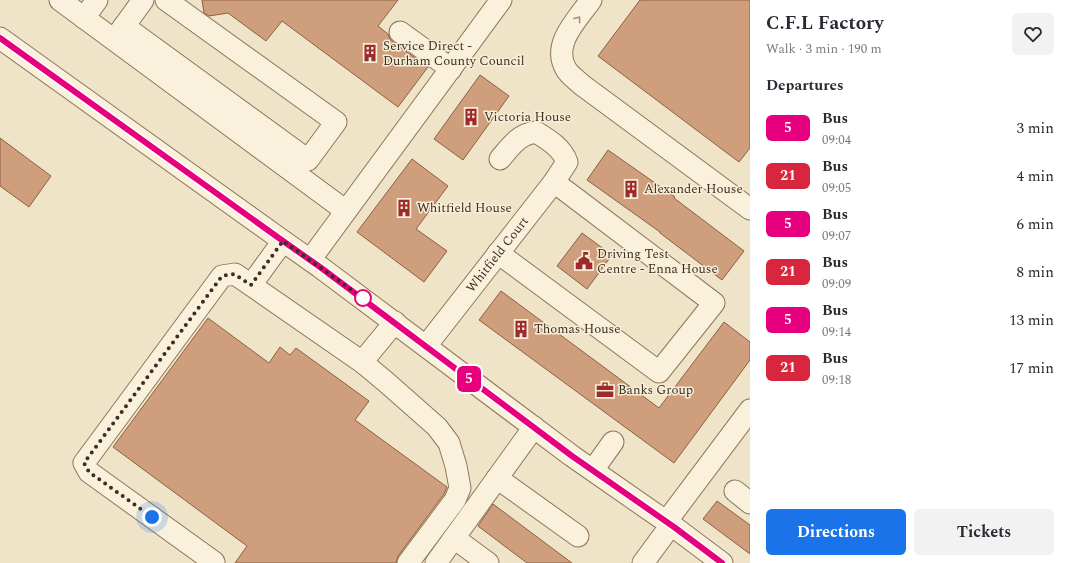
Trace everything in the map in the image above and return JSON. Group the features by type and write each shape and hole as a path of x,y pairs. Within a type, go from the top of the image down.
{"street":[{"path":"60,0 84,18 119,33 308,160 336,122 166,0"},
{"path":"84,18 97,0"},
{"path":"119,33 143,0"},
{"path":"310,260 501,0"},
{"path":"591,0 564,37 561,54 566,69 582,85 750,209"},
{"path":"400,32 451,69"},
{"path":"119,33 346,211"},
{"path":"0,38 310,260 534,427 722,563"},
{"name":"Whitfield Court","path":"426,346 554,182 567,162 560,150 536,132 527,133 514,142 500,159"},
{"path":"498,253 659,372 714,303 554,182"},
{"path":"251,285 283,241"},
{"path":"214,562 89,472 84,463 222,276 234,274 362,362 437,427 449,443 456,466 460,488 455,500 408,563"},
{"path":"362,362 395,322"},
{"path":"643,563 750,410"},
{"path":"436,563 534,427"},
{"path":"593,470 613,442"},
{"path":"497,478 578,536"},
{"path":"454,538 488,563"}],"building":[{"name":"Service Direct - Durham County Council","path":"202,0 398,0 378,26 388,34 393,42 428,67 398,107 282,21 266,41 228,13 209,16 204,13"},
{"path":"640,0 750,0 750,148 739,162 598,56"},
{"name":"Victoria House","path":"480,75 509,96 463,160 434,139"},
{"path":"0,138 51,176 29,207 0,186"},
{"path":"608,150 675,197 674,198 744,251 722,280 660,232 587,180"},
{"name":"Whitfield House","path":"412,159 448,186 416,229 447,251 424,282 357,232"},
{"name":"Driving Test Centre - Enna House","path":"582,233 612,255 587,289 557,266"},
{"name":"Banks Group","path":"501,291 659,408 724,322 750,342 750,360 674,463 479,320"},
{"path":"208,318 269,363 280,347 290,355 296,348 369,401 355,420 447,487 444,494 398,556 396,563 235,563 247,546 113,447"},
{"path":"717,501 750,525 750,554 703,519"},
{"path":"493,504 572,563 527,563 478,526"}],"bus line":[{"name":"5","path":"0,38 320,267 572,456 674,527 722,563"}],"place":[{"name":"Service Direct - Durham County Council","path":"370,53"},
{"name":"Victoria House","path":"471,117"},
{"name":"Alexander House","path":"631,189"},
{"name":"Whitfield House","path":"404,208"},
{"name":"Driving Test Centre - Enna House","path":"584,261"},
{"name":"Thomas House","path":"521,329"},
{"name":"Banks Group","path":"605,390"}],"route":[{"path":"152,517 89,472 84,463 222,276 234,274 251,285 283,241 363,298"}]}
